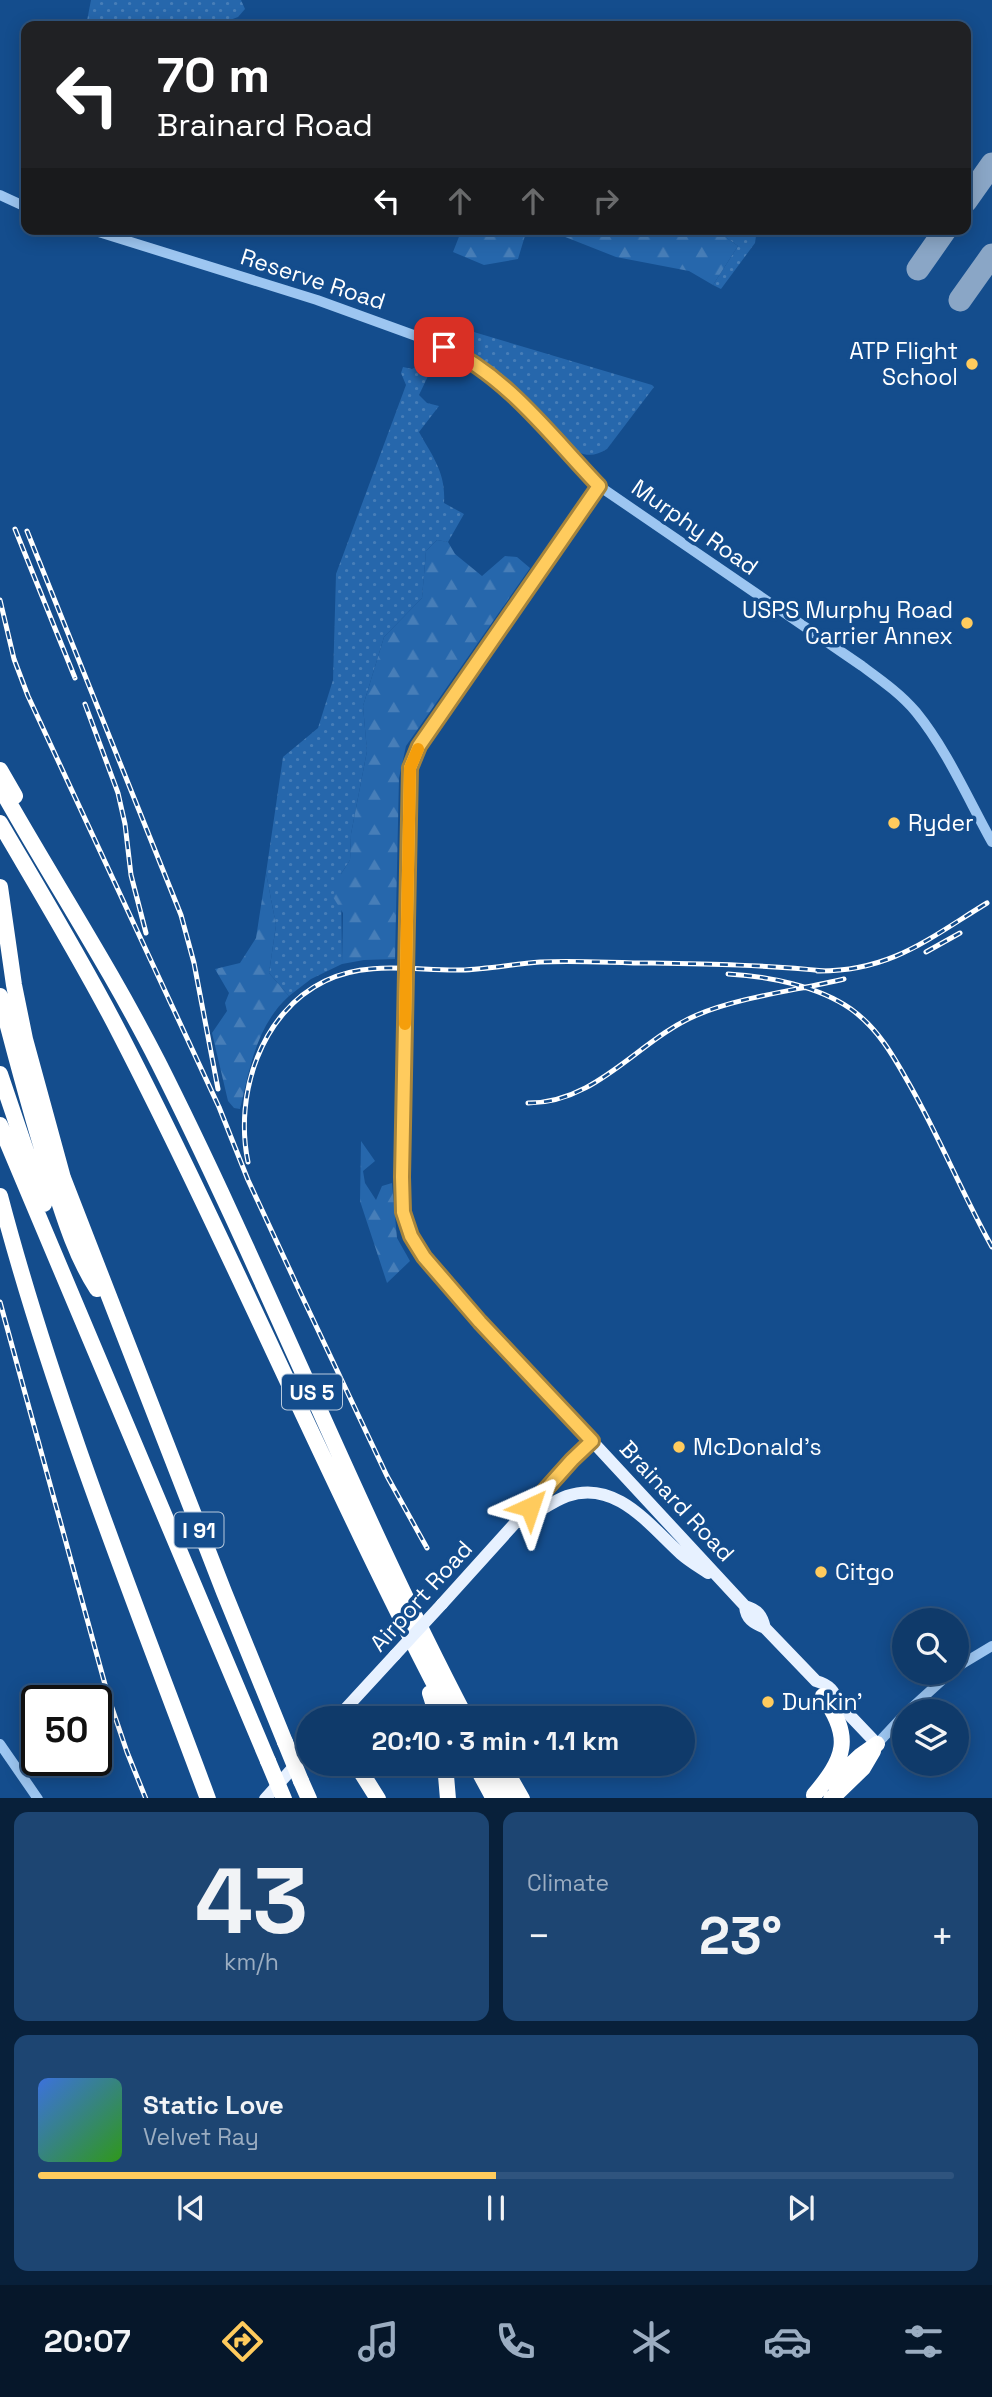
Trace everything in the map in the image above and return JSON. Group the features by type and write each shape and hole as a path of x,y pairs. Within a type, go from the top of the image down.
{"highway":[{"path":"0,770 20,805 35,846"},
{"name":"US 5","path":"0,787 105,966 167,1081 460,1706"},
{"name":"US 5","path":"0,823 84,966 125,1043 366,1546 446,1706"},
{"name":"I 91","path":"0,887 18,1009 37,1092 67,1191 309,1798"},
{"path":"0,996 34,1122 64,1216 86,1272 117,1317"},
{"path":"0,1074 39,1191 117,1384 136,1451"},
{"name":"I 91","path":"0,1125 246,1710 265,1764 284,1798"},
{"path":"0,1196 45,1350 208,1798"},
{"path":"366,1546 376,1579 426,1681 434,1706"},
{"path":"433,1651 470,1706"},
{"path":"812,1797 833,1771 842,1748 839,1725 830,1699"},
{"path":"812,1797 877,1744"},
{"path":"831,1798 863,1768 877,1744"},
{"path":"265,1764 274,1798"},
{"path":"363,1776 377,1798"},
{"path":"446,1776 448,1798"},
{"path":"482,1776 494,1798"},
{"path":"496,1776 508,1798"},
{"path":"509,1776 522,1798"}],"main road":[{"name":"Airport Road","path":"348,1706 592,1441"},
{"name":"Brainard Road","path":"592,1441 745,1606 746,1615 765,1628 816,1681 817,1689 877,1744"},
{"path":"516,1523 568,1496 586,1493 609,1496 630,1507 684,1557 724,1584"},
{"path":"265,1798 296,1764"}],"street":[{"path":"0,195 21,205"},
{"name":"Reserve Road","path":"108,235 317,300 430,341 458,354 516,398 599,486"},
{"name":"Murphy Road","path":"599,486 862,666 903,699 931,733 992,842"},
{"name":"Brainard Road","path":"592,1441 441,1280 411,1236 403,1212 402,1180 410,768 419,746 599,486"},
{"path":"969,1660 992,1646"},
{"path":"921,1699 937,1685"},
{"path":"877,1744 892,1728"},
{"path":"0,1744 38,1798"}],"green space":[{"path":"91,0 241,0 245,9 238,17 227,21 87,21"},
{"path":"460,235 525,235 518,259 484,265 453,252"},
{"path":"560,235 722,235 738,246 713,285 689,271 616,257"},
{"path":"722,235 756,235 755,243 721,289 713,285 738,246"},
{"path":"430,319 654,387 607,449 593,455 582,454 494,369 455,343 432,332 429,328"},
{"path":"403,367 416,367 429,374 419,395 427,403 439,406 419,432 441,474 444,503 464,514 448,542 437,540 426,551 422,598 384,637 363,706 367,751 351,834 350,860 341,874 342,964 311,979 289,996 269,973 276,925 266,873 283,757 318,728 333,680 336,574 406,385 401,373"},
{"path":"437,540 448,542 455,554 482,576 505,556 517,557 530,568 406,746 399,778 395,959 342,964 343,913 333,897 341,874 350,860 351,834 367,751 363,706 384,637 422,598 426,551"},
{"path":"266,873 276,925 269,973 289,996 262,1034 251,1063 240,1109 234,1108 228,1101 212,1033 227,1011 225,1003 229,993 215,969 240,963 256,938"},
{"path":"361,1141 375,1161 363,1171 365,1183 376,1200 382,1186 392,1183 397,1238 410,1261 387,1283 360,1201"}],"taxiway":[{"path":"971,194 992,164"},
{"path":"918,269 942,235"},
{"path":"960,300 992,255"}],"railway":[{"path":"15,529 75,678"},
{"path":"27,531 181,915 194,963 218,1089"},
{"path":"0,600 14,659 28,696 219,1107 248,1180 300,1292 387,1476 427,1548"},
{"path":"85,704 118,793 131,875 146,933"},
{"path":"817,971 843,970 887,959 927,941 987,903"},
{"path":"926,952 960,933"},
{"path":"248,1162 245,1109 257,1058 284,1013 303,995 325,981 341,975 375,969 461,970 568,961 738,965 825,971"},
{"path":"728,974 759,977 808,988 838,1001 870,1026 886,1046 912,1089 992,1247"},
{"path":"528,1103 553,1100 575,1093 596,1082 655,1039 697,1015 750,999 844,979"},
{"path":"0,1302 109,1699 146,1798"}],"slow traffic":[{"path":"405,1024 410,768 418,749"}],"place":[{"name":"ATP Flight School","path":"972,364"},
{"name":"USPS Murphy Road Carrier Annex","path":"967,623"},
{"name":"Ryder","path":"894,823"},
{"name":"McDonald's","path":"679,1447"},
{"name":"Citgo","path":"821,1572"},
{"name":"Dunkin'","path":"768,1702"}],"route":[{"path":"444,347 489,375 516,398 599,486 419,746 410,768 403,1212 411,1236 441,1280 592,1441 530,1507"}]}
